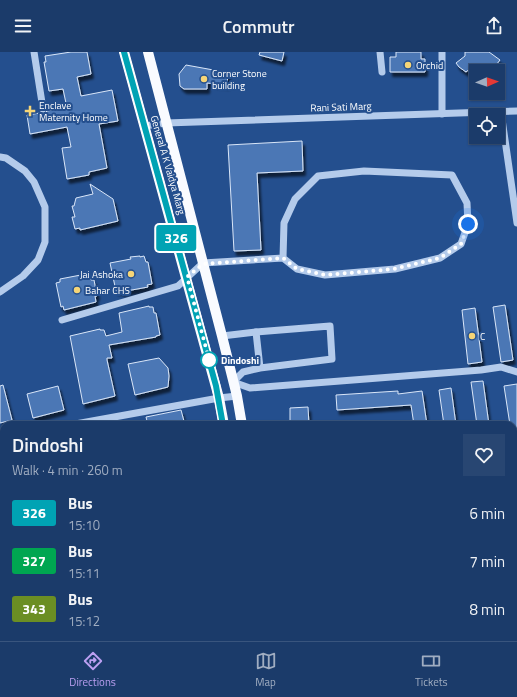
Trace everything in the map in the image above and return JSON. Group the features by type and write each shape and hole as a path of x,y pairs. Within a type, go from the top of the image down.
{"main road":[{"name":"General A K Vaidya Marg","path":"124,52 187,277 219,398 223,421"},
{"name":"General A K Vaidya Marg","path":"148,52 222,336 237,396 241,421"}],"street":[{"path":"34,52 43,109"},
{"path":"380,52 382,72"},
{"path":"442,52 442,111"},
{"name":"Rani Sati Marg","path":"144,126 166,123 442,111 469,111"},
{"name":"Rani Sati Marg","path":"505,112 517,111"},
{"path":"505,140 517,223"},
{"path":"0,157 6,158 25,171 34,182 45,207 45,242 38,260 23,276 0,292"},
{"path":"62,320 178,286 203,264 283,258 297,269 325,275 394,269 440,258 461,244 468,224 467,203 452,175 364,171 318,176 295,199 284,223 283,258"},
{"path":"222,336 330,326 332,358 260,368 243,372 233,382 250,388 481,370 501,367 516,370 517,372"},
{"path":"256,332 260,368"},
{"path":"92,421 237,396"}],"building":[{"path":"71,52 87,52 91,74 77,77 81,96 112,90 118,121 99,124 107,168 89,172 89,175 67,179 62,148 71,147 67,127 30,134 27,115 40,113 44,114 47,111 67,108 63,89 49,91 44,62 46,62 45,56"},
{"path":"260,52 284,52 282,61 259,55"},
{"name":"Orchid","path":"396,52 421,52 421,59 425,59 425,72 390,72 390,57 396,57"},
{"path":"465,52 489,52 500,60 497,64 469,64 469,70 466,72 456,63 465,56"},
{"name":"Corner Stone building","path":"186,65 219,71 219,74 228,74 227,85 207,83 207,89 184,89 180,86 179,74"},
{"path":"302,141 303,171 257,173 261,250 234,251 228,145"},
{"path":"90,184 113,199 118,221 80,230 80,228 75,229 72,217 75,217 72,206 74,206 76,198 93,194"},
{"name":"Jai Ashoka","path":"144,256 146,262 148,262 152,284 147,285 148,287 121,292 121,290 116,291 110,263 131,259 130,257"},
{"name":"Bahar CHS","path":"86,274 86,276 91,275 91,280 94,280 97,296 95,296 96,302 64,310 63,306 61,307 56,283 60,282 60,279"},
{"path":"505,305 513,360 501,362 493,307"},
{"path":"149,306 153,307 154,313 156,313 160,335 109,345 112,358 107,358 107,360 115,396 83,404 70,336 100,329 104,330 106,336 122,332 119,313"},
{"name":"C","path":"475,308 482,362 468,364 462,310"},
{"path":"159,358 168,368 168,387 135,395 128,364"},
{"path":"483,381 488,421 476,421 471,382"},
{"path":"517,384 517,421 509,421 504,386"},
{"path":"3,385 12,420 0,421 0,386"},
{"path":"58,386 64,410 33,418 27,394"},
{"path":"451,388 455,421 443,421 439,390"},
{"path":"398,391 398,394 422,391 426,421 413,421 411,405 337,410 336,395"},
{"path":"308,407 309,421 290,421 290,408"},
{"path":"181,410 184,421 147,421 146,417"}],"bus line":[{"name":"326","path":"124,52 187,277 219,398 222,421"}],"place":[{"name":"Orchid","path":"408,65"},
{"name":"Corner Stone building","path":"204,79"},
{"name":"Enclave Maternity Home","path":"30,111"},
{"name":"Jai Ashoka","path":"131,274"},
{"name":"Bahar CHS","path":"77,290"},
{"name":"C","path":"472,336"},
{"name":"Dindoshi","path":"209,360"}],"route":[{"path":"209,360 210,363 187,277 203,264 283,258 297,269 325,275 394,269 416,265 440,258 461,244 468,224"}]}
